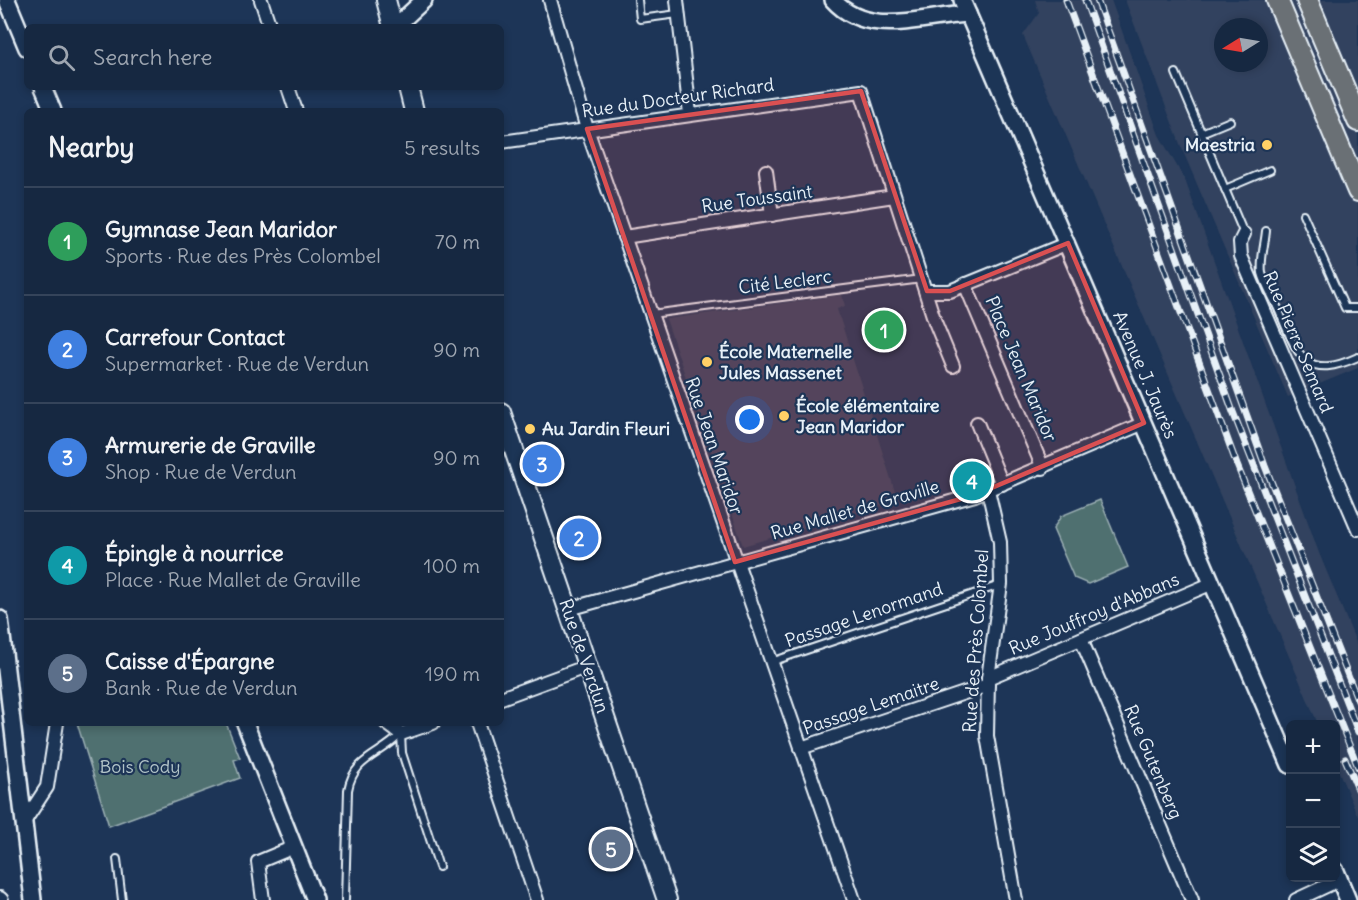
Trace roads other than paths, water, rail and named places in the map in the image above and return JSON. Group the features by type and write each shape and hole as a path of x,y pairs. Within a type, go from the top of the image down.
{"main road":[{"path":"386,0 393,24"},
{"path":"1277,0 1358,190"},
{"path":"1307,0 1358,121"},
{"path":"409,90 413,108"},
{"name":"Rue de Verdun","path":"504,421 667,900"}],"street":[{"path":"7,0 24,41"},
{"path":"261,0 269,24"},
{"path":"397,24 424,0"},
{"name":"Rue Jean Maridor","path":"550,0 588,129 624,237 854,900"},
{"path":"676,0 690,114"},
{"path":"832,0 841,9 858,19 882,23 965,7"},
{"name":"Avenue J. Jaurès","path":"965,7 1286,756"},
{"path":"44,90 52,108"},
{"path":"289,90 295,108"},
{"name":"Rue du Docteur Richard","path":"504,142 861,91 894,196"},
{"path":"766,171 772,214"},
{"path":"894,196 925,285 935,322 953,366"},
{"name":"Rue Toussaint","path":"624,237 894,196"},
{"name":"Rue Pierre Semard","path":"1244,234 1240,243 1241,256 1358,529"},
{"path":"925,285 950,291 1068,243"},
{"name":"Place Jean Maridor","path":"965,284 1043,468"},
{"path":"977,423 1002,484"},
{"name":"Rue Mallet de Graville","path":"569,609 988,490 1144,423"},
{"name":"Rue des Près Colombel","path":"988,490 1000,542 1001,584 988,681 987,736 1016,900"},
{"name":"Rue Jouffroy d'Abbans","path":"988,681 1213,583"},
{"path":"0,619 3,661 33,900"},
{"name":"Rue Gutenberg","path":"1081,639 1192,900"},
{"path":"504,697 588,666"},
{"name":"Passage Lemaitre","path":"801,748 988,681"},
{"path":"24,822 47,787 57,726"},
{"path":"246,726 315,900"},
{"path":"390,726 401,734 424,726"},
{"path":"478,726 537,900"},
{"path":"263,900 258,862 294,847"},
{"path":"1296,900 1327,882"},
{"path":"1340,882 1348,900"}],"lane":[{"path":"638,0 640,19 678,14"},
{"path":"1176,73 1244,234"},
{"path":"1201,133 1230,121"},
{"path":"1225,189 1270,170"},
{"path":"1303,214 1345,308 1358,308"},
{"path":"1266,231 1262,272 1292,342 1303,358 1324,368 1337,367 1358,357"},
{"name":"Cité Leclerc","path":"651,314 925,285"},
{"name":"Passage Lenormand","path":"770,662 1001,584"},
{"path":"401,734 402,753 439,867"},
{"path":"345,900 351,776 358,766 389,746 401,734"},
{"path":"117,859 122,900"}],"railway":[{"path":"1066,0 1237,465 1358,767"},
{"path":"1085,0 1233,412 1358,732"},
{"path":"1097,0 1265,466 1358,701"},
{"path":"1345,759 1358,789"}],"place":[{"name":"Maestria","path":"1267,145"},
{"name":"Gymnase Jean Maridor","path":"884,330"},
{"name":"École Maternelle Jules Massenet","path":"707,362"},
{"name":"École élémentaire Jean Maridor","path":"784,416"},
{"name":"Au Jardin Fleuri","path":"530,429"},
{"name":"Armurerie de Graville","path":"542,464"},
{"name":"Épingle à nourrice","path":"972,481"},
{"name":"Carrefour Contact","path":"579,538"},
{"name":"Caisse d'Épargne","path":"611,849"}],"park label":[{"name":"Bois Cody","path":"140,767"}]}
